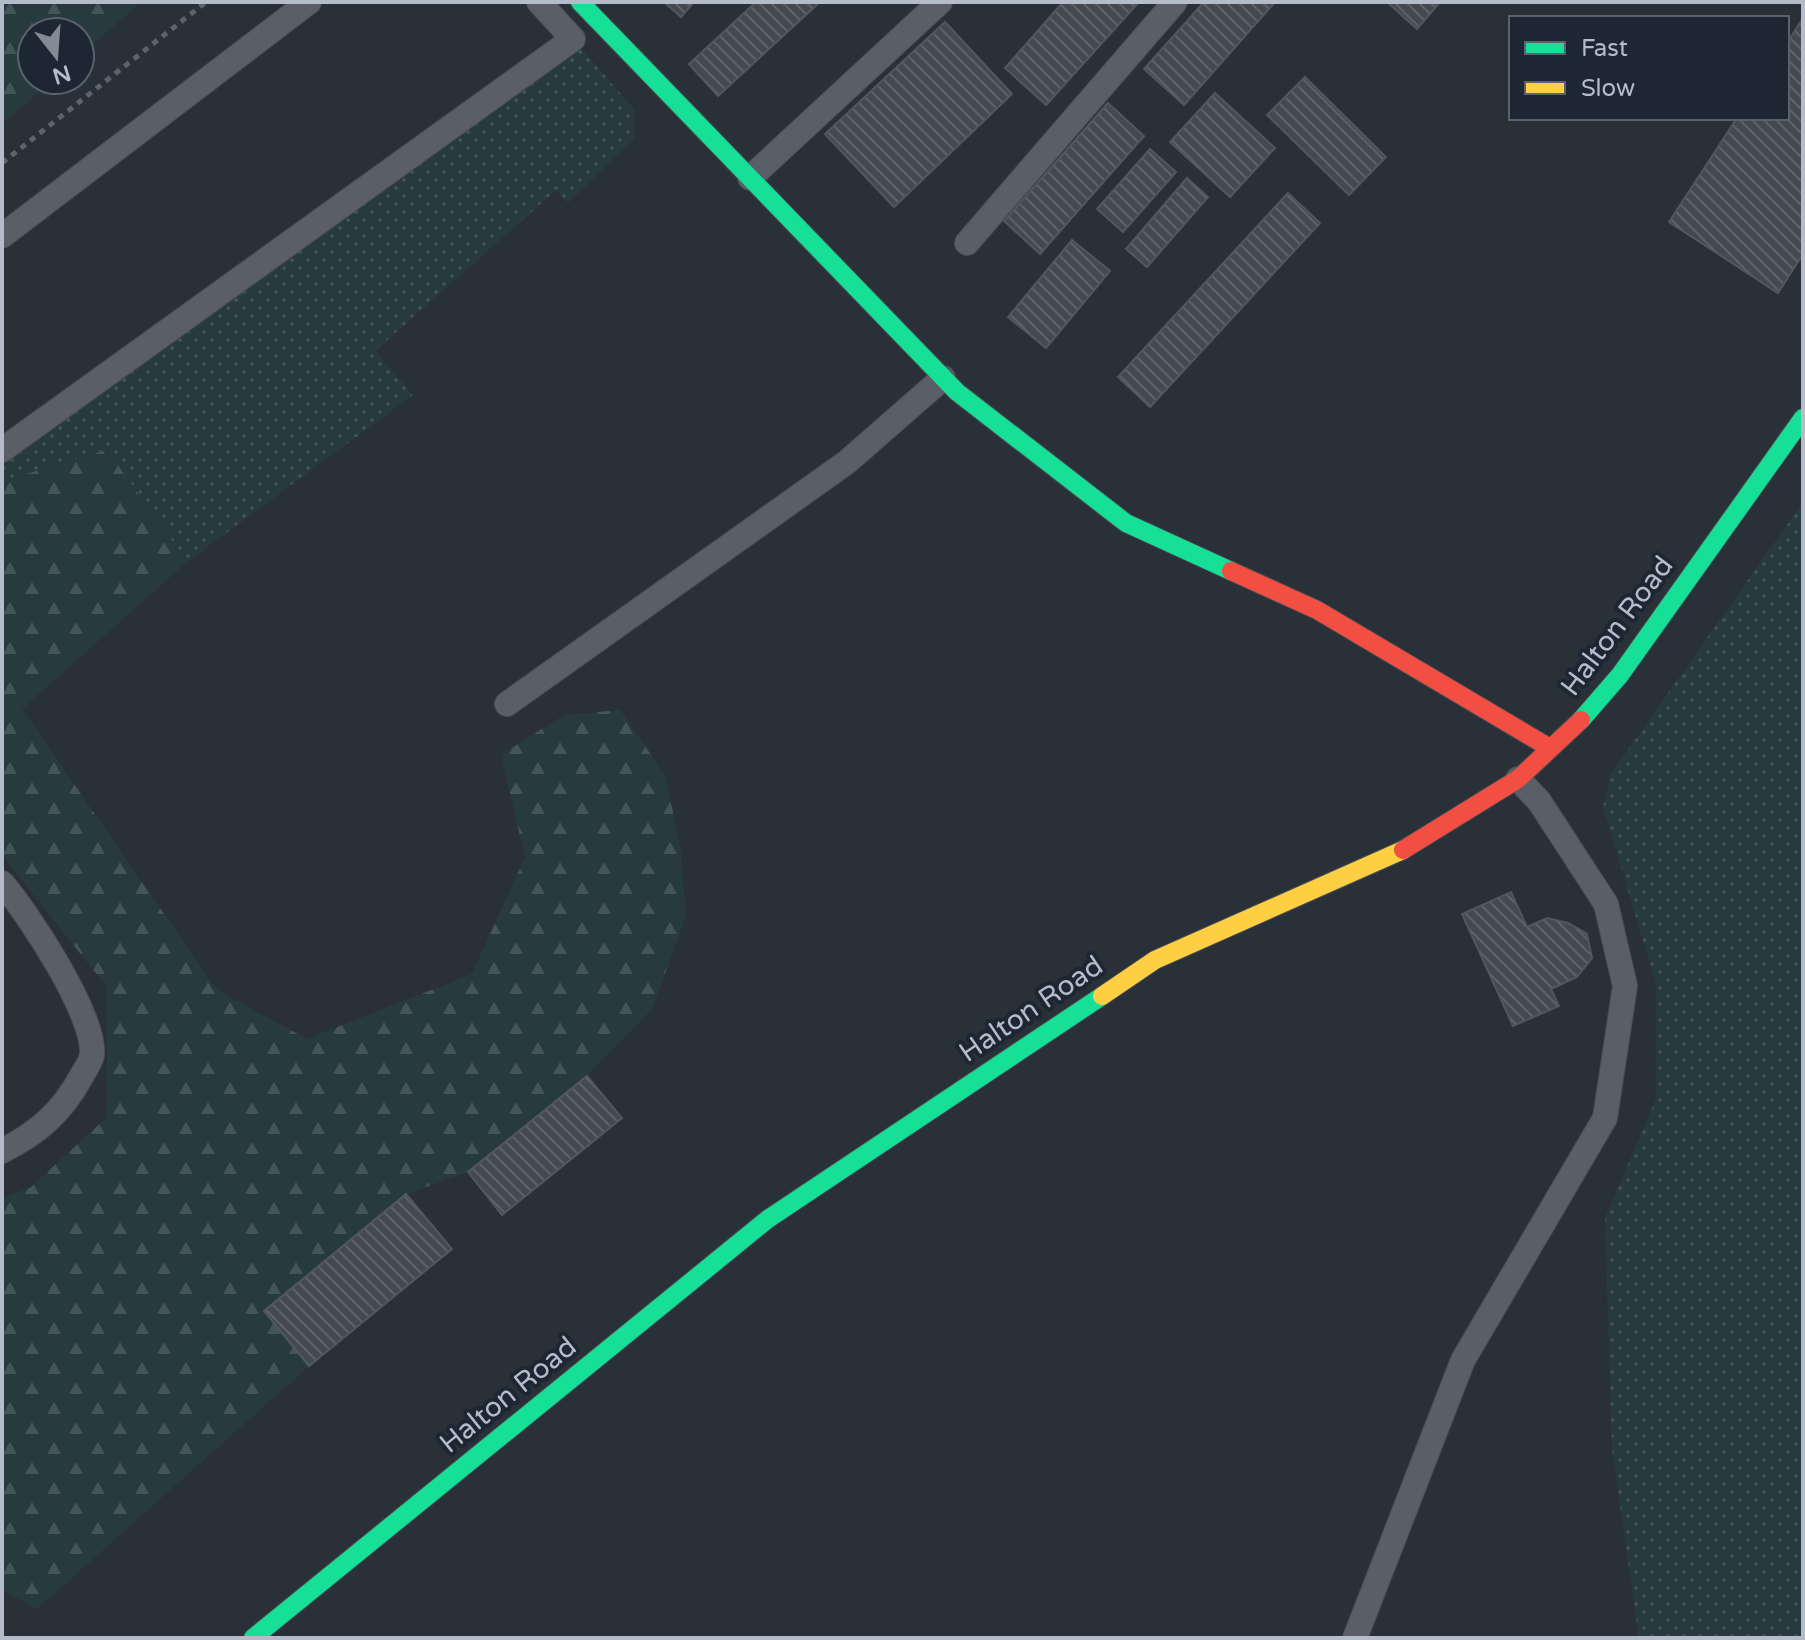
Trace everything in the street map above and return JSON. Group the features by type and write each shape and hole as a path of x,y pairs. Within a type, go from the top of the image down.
{"street":[{"path":"580,2 943,378 1126,523 1317,610 1550,748"},
{"name":"Halton Road","path":"253,1638 768,1219 1155,960 1397,854 1518,779 1620,675 1803,418"}],"lane":[{"path":"2,236 309,2"},
{"path":"2,450 573,39 539,2"},
{"path":"750,178 940,2"},
{"path":"967,243 1175,2"},
{"path":"507,704 847,462 943,378"},
{"path":"1355,1638 1463,1360 1605,1118 1625,986 1606,904 1539,801 1518,779"},
{"path":"2,883 16,900 83,1012 92,1056 67,1105 23,1140 2,1151"}],"path":[{"path":"2,163 206,2"}],"green space":[{"path":"2,2 141,2 96,42 96,16 16,16 16,96 34,96 2,124"},
{"path":"573,39 634,109 634,139 568,203 556,190 375,351 413,395 187,562 107,450 2,481 2,450"},
{"path":"107,450 187,562 22,709 217,990 307,1039 472,974 525,857 501,755 564,715 620,710 665,775 680,845 686,916 652,1009 587,1076 468,1172 406,1194 264,1310 309,1366 37,1609 2,1590 2,1199 31,1187 107,1117 106,986 2,855 2,481"},
{"path":"1803,502 1803,1638 1639,1638 1612,1450 1605,1218 1656,1099 1656,984 1603,807 1611,774"}],"building":[{"path":"664,2 694,2 681,17"},
{"path":"756,2 820,2 718,96 689,64"},
{"path":"1063,2 1139,2 1046,105 1005,68"},
{"path":"1204,2 1275,2 1184,105 1144,69"},
{"path":"1387,2 1440,2 1417,29"},
{"path":"1803,18 1803,254 1778,293 1669,222 1736,120 1789,120 1789,40"},
{"path":"945,22 1012,94 894,207 825,134"},
{"path":"1305,77 1386,157 1349,195 1267,115"},
{"path":"1215,93 1275,148 1230,197 1170,142"},
{"path":"1108,103 1144,136 1040,254 1004,221"},
{"path":"1150,149 1176,172 1123,232 1097,209"},
{"path":"1187,178 1208,197 1147,267 1126,249"},
{"path":"1288,193 1320,223 1150,407 1118,377"},
{"path":"1072,240 1110,271 1046,348 1008,317"},
{"path":"1511,892 1527,927 1547,918 1568,923 1587,934 1592,958 1577,977 1551,989 1559,1006 1513,1026 1462,914"},
{"path":"587,1076 622,1118 502,1215 468,1172"},
{"path":"406,1194 452,1249 309,1366 264,1311"}],"traffic: fast":[{"path":"580,2 957,392 1126,523 1231,571"},
{"path":"1581,720 1620,675 1803,418"},
{"path":"253,1638 768,1219 1102,996"}],"traffic: slow":[{"path":"1102,996 1155,960 1403,850"}],"traffic: jam":[{"path":"1231,571 1317,610 1550,748"},
{"path":"1403,850 1518,779 1581,720"}]}
